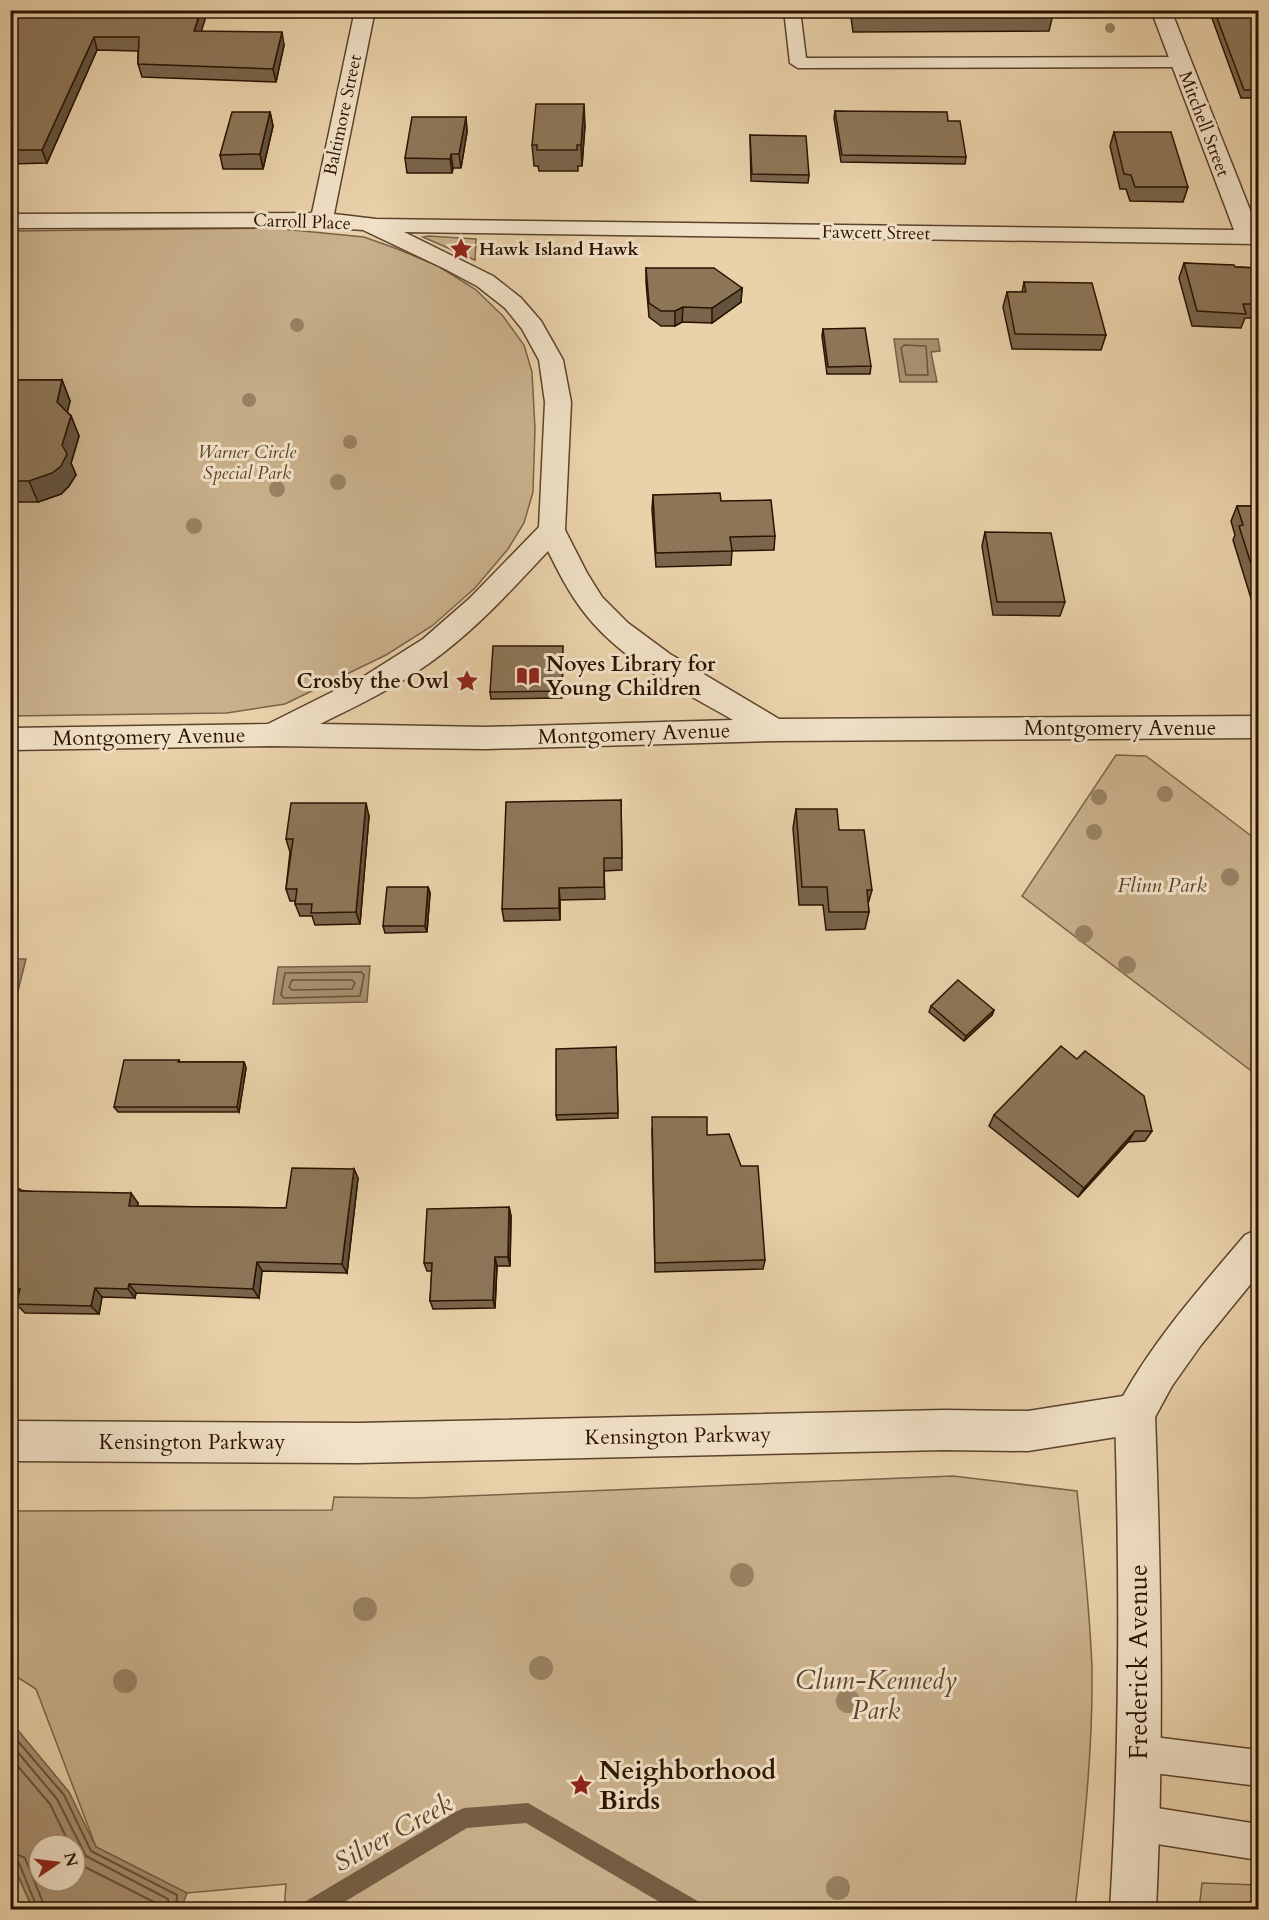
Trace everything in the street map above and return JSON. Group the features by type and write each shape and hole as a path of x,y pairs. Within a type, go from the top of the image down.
{"street":[{"name":"Baltimore Street","path":"322,220 365,10"},
{"name":"Mitchell Street","path":"1161,10 1253,237"},
{"name":"Carroll Place","path":"10,221 322,220 368,224 490,253 513,303 532,326 550,360 558,402 552,531"},
{"name":"Fawcett Street","path":"368,224 490,253 1253,237"},
{"path":"271,735 374,684 433,646 477,608 552,531 581,585 599,611 625,636 668,666 774,730"},
{"name":"Montgomery Avenue","path":"10,739 271,735 486,738 774,730 1258,727"},
{"path":"1135,1414 1169,1356 1258,1247"},
{"name":"Kensington Parkway","path":"10,1441 358,1443 944,1430 1028,1431 1135,1414"},
{"name":"Frederick Avenue","path":"1133,1910 1138,1823 1138,1498 1135,1414"}],"lane":[{"path":"792,10 798,63 1181,62"},
{"path":"1138,1753 1258,1768"},
{"path":"1138,1823 1258,1842"}],"green space":[{"name":"Warner Circle Special Park","path":"272,228 364,237 395,248 438,266 475,289 503,316 524,345 532,372 535,429 533,492 524,523 508,549 475,588 432,626 386,655 285,704 227,713 11,716 10,231"},
{"path":"423,237 476,239 475,260"},
{"name":"Flinn Park","path":"1116,755 1146,756 1258,841 1258,1076 1022,896"},
{"name":"Clum-Kennedy Park","path":"953,1476 1077,1491 1090,1624 1092,1699 1087,1789 1075,1909 284,1910 286,1884 187,1893 96,1847 36,1689 11,1673 10,1511 332,1510 334,1497 417,1498"},
{"path":"10,1859 32,1907 37,1909 11,1909"},
{"path":"1202,1883 1258,1885 1258,1909 1199,1909"}],"water":[{"path":"894,339 938,339 940,351 931,352 937,382 900,382"},
{"path":"10,959 26,959 15,1003 11,1003"},
{"path":"370,966 367,1002 273,1004 278,967"},
{"path":"10,1726 16,1728 69,1792 96,1847 187,1893 181,1909 37,1910 32,1907 11,1859"}],"building":[{"path":"10,10 201,10 194,31 282,32 273,69 138,64 139,37 94,37 42,150 10,150"},
{"path":"855,10 1054,10 1054,11 856,12"},
{"path":"1214,10 1258,10 1258,90 1244,90"},
{"path":"536,104 584,104 581,145 577,145 577,150 537,150 537,145 532,145"},
{"path":"835,111 947,112 948,121 960,121 966,157 842,155"},
{"path":"232,112 270,112 260,154 220,155"},
{"path":"412,117 466,117 459,154 451,154 450,159 405,158"},
{"path":"1114,132 1171,132 1188,187 1135,187 1131,175 1124,174"},
{"path":"750,135 806,136 809,175 752,174"},
{"path":"1184,263 1258,268 1258,304 1243,304 1246,314 1197,311"},
{"path":"646,268 714,268 742,288 712,308 683,307 675,311 661,311 649,303"},
{"path":"1024,282 1092,283 1106,335 1015,334 1007,292 1026,292"},
{"path":"865,328 871,366 828,367 823,329"},
{"path":"10,380 62,380 57,402 71,416 62,445 67,454 61,466 52,473 29,481 10,481"},
{"path":"720,493 721,501 771,500 775,536 730,537 732,551 656,553 653,495"},
{"path":"1237,506 1258,506 1258,586 1239,526 1243,525"},
{"path":"985,532 1051,533 1065,602 997,602"},
{"name":"Noyes Library for Young Children","path":"493,646 563,646 562,691 490,692"},
{"path":"621,800 622,858 604,858 604,887 559,888 559,908 502,909 506,802"},
{"path":"291,803 366,803 356,912 311,913 312,904 295,904 297,889 286,889 293,839 286,839"},
{"path":"796,809 837,809 839,830 864,830 872,890 867,890 869,912 829,912 827,887 802,887"},
{"path":"387,887 428,887 425,926 383,926"},
{"path":"958,980 994,1010 966,1036 931,1006"},
{"path":"1061,1046 1077,1059 1085,1051 1144,1096 1152,1131 1135,1131 1084,1188 994,1115"},
{"path":"616,1047 618,1113 556,1115 556,1049"},
{"path":"124,1060 244,1062 237,1107 114,1107"},
{"path":"652,1117 707,1117 707,1135 729,1134 741,1166 758,1166 765,1260 655,1263"},
{"path":"292,1168 354,1169 342,1264 257,1262 253,1289 129,1284 128,1289 95,1288 91,1306 16,1304 20,1289 10,1289 10,1189 131,1193 129,1206 286,1208"},
{"path":"509,1207 508,1257 495,1257 493,1300 430,1301 432,1263 424,1263 427,1209"}],"waterway":[{"name":"Silver Creek","path":"310,1910 464,1818 528,1813 694,1910"}],"place":[{"name":"Hawk Island Hawk","path":"461,249"},
{"name":"Noyes Library for Young Children","path":"528,676"},
{"name":"Crosby the Owl","path":"467,681"},
{"name":"Neighborhood Birds","path":"581,1785"}]}
